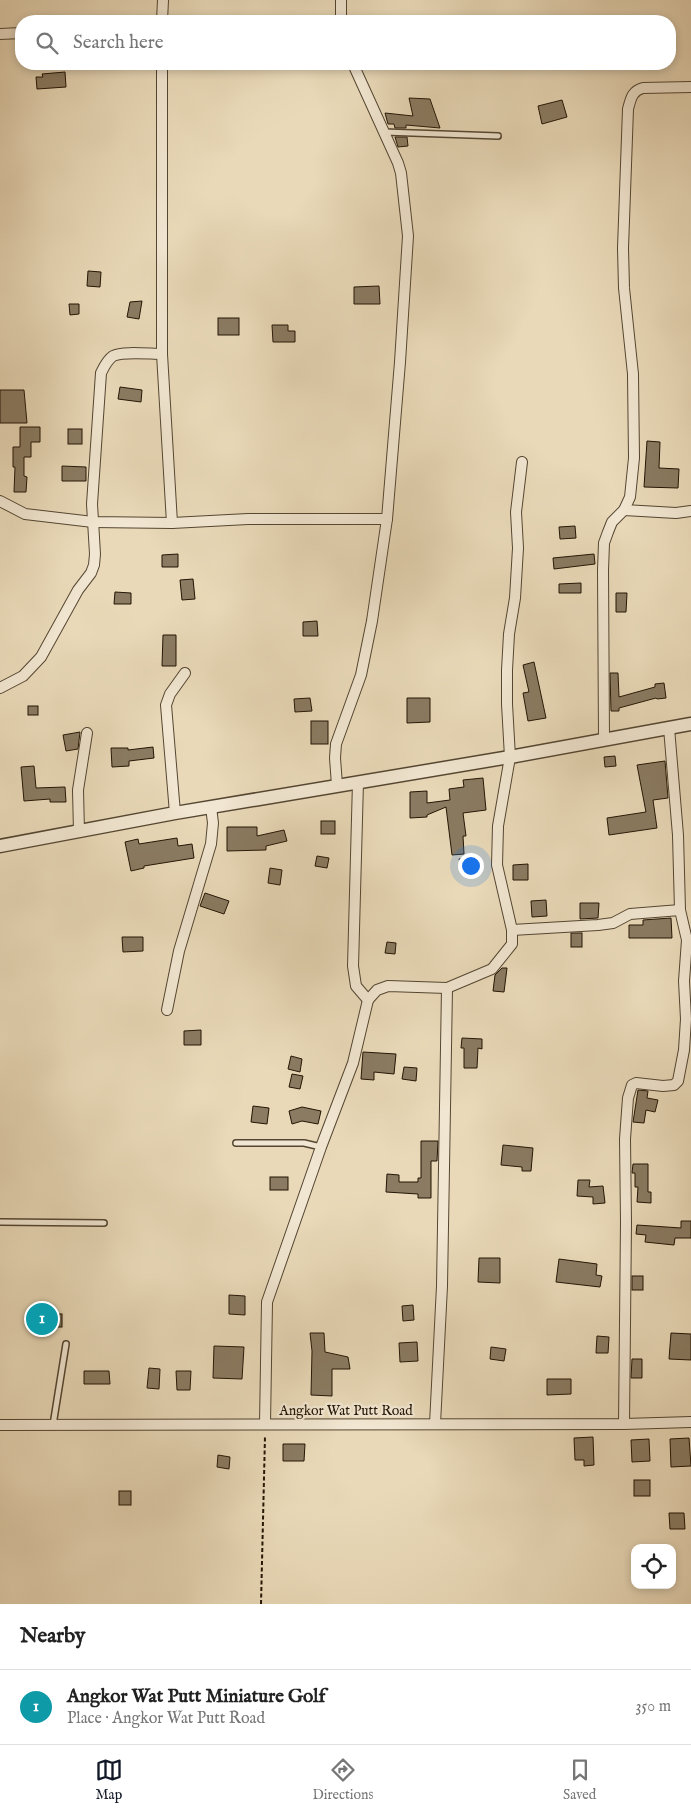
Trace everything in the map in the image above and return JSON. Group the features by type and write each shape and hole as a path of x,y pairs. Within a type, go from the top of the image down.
{"street":[{"path":"162,15 163,0"},
{"path":"341,0 341,15"},
{"path":"0,34 15,33"},
{"path":"162,70 162,354 172,523"},
{"path":"337,785 336,744 338,734 361,675 372,621 387,519 408,236 401,173 392,148 356,70"},
{"path":"604,739 602,570 604,544 612,522 624,510 630,497 634,458 633,374 624,288 628,109 632,94 636,90 643,88 691,87"},
{"path":"0,688 23,676 41,657 78,590 91,573 95,554 92,504 101,373 105,364 112,357 120,354 162,354"},
{"path":"265,1424 267,1302 321,1147 353,1063 368,1000 377,990 388,986 446,988 492,969 512,944 512,930 496,865 498,826 510,757 507,670 509,634 515,598 518,548 516,512 522,462"},
{"path":"0,501 25,514 93,522 172,523 248,519 387,519"},
{"path":"624,510 691,511"},
{"path":"175,813 166,705 170,694 185,672"},
{"path":"0,846 175,813 510,757 691,724"},
{"path":"624,1424 625,1138 628,1098 632,1085 636,1083 670,1086 678,1081 685,1042 684,981 689,950 680,910 678,835 669,728"},
{"path":"79,832 78,790 87,733"},
{"path":"358,782 353,966 356,986 368,1000"},
{"path":"167,1010 179,951 213,833 210,807"},
{"path":"512,930 598,925 613,922 630,914 680,910"},
{"path":"435,1424 442,1286 446,988"},
{"name":"Angkor Wat Putt Road","path":"0,1425 624,1424 691,1422"}],"lane":[{"path":"383,132 498,136"},
{"path":"236,1143 304,1143 321,1147"},
{"path":"0,1222 104,1223"},
{"path":"53,1425 66,1344"}],"path":[{"path":"261,1604 265,1424"}],"building":[{"path":"65,72 66,87 37,89 36,77 43,77 42,74"},
{"path":"409,98 430,99 440,128 406,125 406,128 395,128 394,124 388,124 385,113 413,116"},
{"path":"562,100 567,117 542,124 538,106"},
{"path":"395,137 407,137 408,146 398,147"},
{"path":"88,271 101,272 100,287 87,286"},
{"path":"379,286 380,304 354,304 354,287"},
{"path":"142,301 139,319 127,317 130,302"},
{"path":"69,304 79,304 79,314 70,315"},
{"path":"218,318 239,318 239,335 218,335"},
{"path":"272,325 288,325 288,331 295,331 295,342 273,342"},
{"path":"120,387 142,390 141,402 118,399"},
{"path":"0,390 24,390 27,423 0,423"},
{"path":"20,427 40,427 40,442 31,442 31,457 24,457 24,476 27,477 26,492 14,492 15,467 13,467 13,447 20,447"},
{"path":"68,429 82,429 82,444 68,444"},
{"path":"647,441 660,442 659,468 679,469 678,488 644,487"},
{"path":"62,466 86,467 86,481 62,481"},
{"path":"575,526 576,538 560,539 559,527"},
{"path":"178,554 178,567 162,567 162,555"},
{"path":"594,554 595,564 554,569 553,558"},
{"path":"193,579 195,599 182,600 180,580"},
{"path":"581,583 581,593 559,593 559,584"},
{"path":"115,592 131,593 131,604 114,604"},
{"path":"616,593 627,593 626,612 616,612"},
{"path":"317,621 318,636 303,636 303,622"},
{"path":"163,635 176,635 176,666 162,666"},
{"path":"534,662 546,718 528,721 523,693 529,692 523,665"},
{"path":"610,673 618,673 619,697 655,687 655,684 664,683 666,698 656,698 619,708 619,711 611,711"},
{"path":"310,698 312,711 295,712 294,699"},
{"path":"407,698 430,698 430,722 407,723"},
{"path":"28,706 38,706 38,715 28,715"},
{"path":"311,721 328,721 328,744 311,744"},
{"path":"80,732 78,749 66,751 63,735"},
{"path":"153,747 154,758 129,761 129,766 112,767 111,748 128,748 128,750"},
{"path":"615,756 616,766 605,767 604,757"},
{"path":"665,761 668,798 653,800 657,828 609,835 607,818 646,812 637,765"},
{"path":"34,766 36,788 65,787 66,802 50,802 50,799 24,801 21,767"},
{"path":"483,778 486,810 463,813 466,836 463,836 464,854 452,855 446,807 427,815 427,817 410,818 410,792 427,791 427,803 450,800 449,789 464,787 463,780"},
{"path":"321,821 335,821 335,834 321,834"},
{"path":"227,827 257,827 257,836 284,830 287,841 266,846 266,850 227,851"},
{"path":"177,838 178,846 192,844 194,858 144,866 144,868 131,871 125,842 138,839 139,844"},
{"path":"317,856 329,858 327,868 315,866"},
{"path":"470,856 474,870 463,872 459,859"},
{"path":"528,864 528,880 513,880 513,865"},
{"path":"270,868 282,870 280,885 268,883"},
{"path":"205,893 229,901 224,914 200,906"},
{"path":"546,900 547,916 532,917 531,901"},
{"path":"580,903 599,903 598,918 580,919"},
{"path":"671,918 672,938 629,938 629,925 643,925 643,920"},
{"path":"571,933 582,933 582,947 571,947"},
{"path":"122,937 143,937 143,951 123,952"},
{"path":"387,942 396,943 395,954 385,953"},
{"path":"502,968 507,968 504,992 493,991 495,975"},
{"path":"201,1030 201,1045 184,1045 184,1031"},
{"path":"462,1038 482,1039 482,1049 478,1048 477,1068 464,1068 464,1048 461,1048"},
{"path":"363,1052 396,1054 394,1074 374,1072 374,1080 361,1079"},
{"path":"291,1056 302,1059 300,1072 288,1069"},
{"path":"404,1067 417,1068 416,1081 402,1079"},
{"path":"292,1074 303,1076 300,1089 289,1087"},
{"path":"638,1090 648,1091 647,1098 658,1100 655,1112 646,1110 644,1123 633,1122"},
{"path":"253,1106 269,1108 267,1124 251,1122"},
{"path":"302,1107 321,1111 318,1124 302,1121 292,1124 289,1111"},
{"path":"421,1141 438,1141 437,1161 431,1161 431,1198 418,1198 418,1194 386,1192 387,1174 399,1175 399,1182 418,1182 418,1178 421,1178"},
{"path":"503,1145 533,1148 531,1171 522,1171 522,1167 501,1165"},
{"path":"633,1164 648,1164 648,1192 651,1192 651,1203 637,1202 638,1187 635,1187 635,1173 632,1173"},
{"path":"270,1177 288,1177 288,1190 270,1190"},
{"path":"578,1180 590,1180 589,1187 603,1186 605,1203 593,1204 593,1197 577,1196"},
{"path":"681,1221 691,1221 691,1238 675,1238 674,1245 645,1242 646,1235 636,1234 637,1225 681,1228"},
{"path":"479,1258 500,1258 500,1283 478,1282"},
{"path":"559,1259 597,1264 596,1275 602,1276 600,1287 556,1282"},
{"path":"632,1276 643,1276 643,1290 632,1290"},
{"path":"229,1295 245,1296 245,1315 229,1314"},
{"path":"413,1305 414,1320 403,1321 402,1306"},
{"path":"45,1314 62,1314 62,1327 45,1327"},
{"path":"310,1333 324,1333 325,1352 348,1357 350,1369 332,1369 332,1396 311,1395 312,1351"},
{"path":"671,1333 691,1334 691,1360 669,1359"},
{"path":"597,1336 609,1337 608,1353 596,1353"},
{"path":"417,1342 418,1361 400,1362 399,1343"},
{"path":"214,1346 244,1347 242,1379 213,1378"},
{"path":"491,1347 506,1349 504,1361 490,1359"},
{"path":"632,1359 642,1359 642,1378 631,1378"},
{"path":"149,1368 160,1369 159,1389 147,1388"},
{"path":"84,1371 109,1371 110,1384 84,1384"},
{"path":"176,1371 191,1371 190,1390 177,1390"},
{"path":"547,1379 571,1379 571,1394 547,1395"},
{"path":"593,1437 594,1465 584,1466 584,1460 575,1460 574,1438"},
{"path":"689,1438 691,1466 671,1467 670,1439"},
{"path":"649,1439 650,1461 632,1462 631,1440"},
{"path":"283,1444 305,1444 304,1461 283,1461"},
{"path":"218,1455 230,1457 229,1469 217,1467"},
{"path":"634,1480 650,1480 650,1496 634,1496"},
{"path":"119,1491 131,1491 131,1505 119,1505"},
{"path":"669,1513 684,1513 685,1529 670,1529"}],"place":[{"name":"Angkor Wat Putt Miniature Golf","path":"42,1319"}]}
